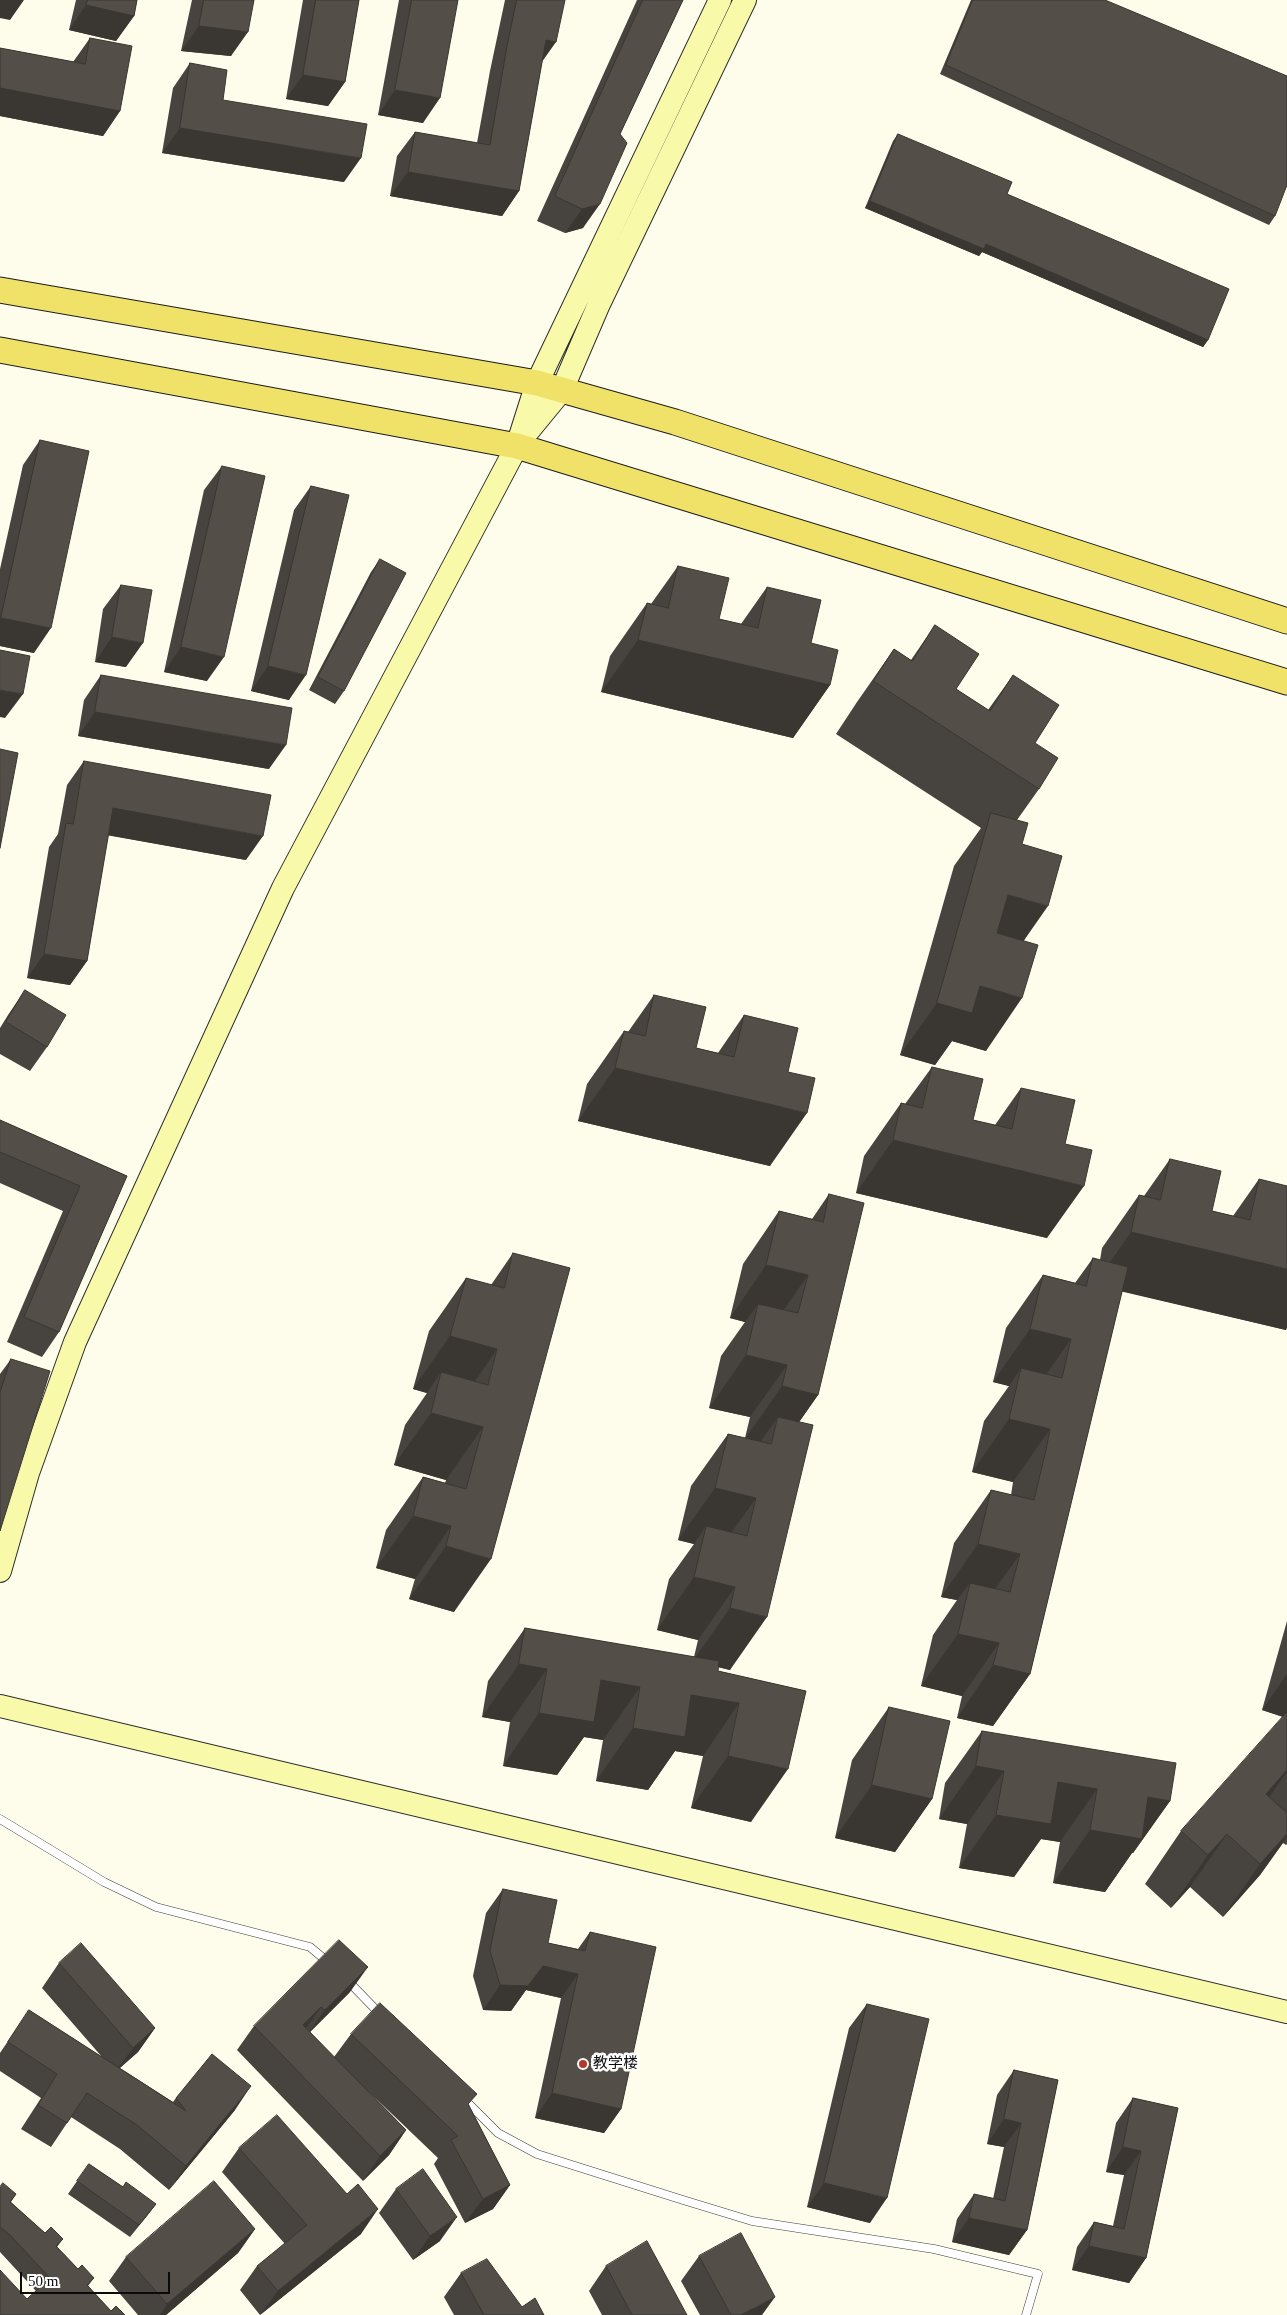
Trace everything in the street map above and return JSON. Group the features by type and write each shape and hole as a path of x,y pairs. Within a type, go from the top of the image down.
{"main road":[{"path":"0,290 537,383 675,422 1287,621"},
{"path":"0,350 516,446 1287,682"}],"street":[{"path":"0,1571 28,1473 75,1342 284,888 516,446 537,383 720,0"},
{"path":"516,446 562,390 599,304 745,0"},
{"path":"0,1706 1287,2012"}],"lane":[{"path":"0,1819 104,1882 156,1907 310,1946 336,1970"},
{"path":"344,1977 386,2019"},
{"path":"456,2090 498,2133 537,2154 752,2221 934,2249 1038,2274 1026,2315"}],"building":[{"path":"88,0 137,0 134,16 86,5"},
{"path":"204,0 254,0 248,32 199,26"},
{"path":"316,0 359,0 345,82 303,75"},
{"path":"412,0 458,0 440,98 395,90"},
{"path":"517,0 565,0 556,42 546,40 519,191 408,172 415,132 490,145"},
{"path":"643,0 683,0 620,134 627,143 600,204 582,209 555,196"},
{"path":"973,0 1105,0 1287,76 1287,185 1275,216 946,65"},
{"path":"90,38 132,46 120,111 0,88 0,48 85,64"},
{"path":"190,63 227,70 223,100 367,124 361,158 180,128"},
{"path":"898,134 1012,182 1007,194 1229,289 1208,340 986,244 984,249 870,201"},
{"path":"40,440 89,451 51,628 1,618"},
{"path":"222,466 265,476 224,657 181,647"},
{"path":"311,486 349,495 306,675 268,666"},
{"path":"380,559 406,573 344,691 318,677"},
{"path":"678,566 729,578 719,619 758,628 767,587 821,600 811,643 838,650 830,685 638,640 647,603 668,608"},
{"path":"121,585 152,590 143,643 112,637"},
{"path":"935,625 979,654 956,689 990,711 1013,675 1059,705 1035,743 1058,758 1039,789 873,681 894,649 912,661"},
{"path":"0,650 30,656 23,694 0,690"},
{"path":"101,675 292,708 286,745 95,712"},
{"path":"0,749 18,753 0,848"},
{"path":"84,761 271,795 263,836 113,808 87,961 44,954 66,823 73,824"},
{"path":"991,813 1028,823 1022,844 1062,856 1048,906 1008,895 997,933 1038,945 1022,998 980,986 972,1013 937,1003"},
{"path":"25,990 66,1015 47,1047 6,1022"},
{"path":"654,995 706,1007 696,1048 734,1057 744,1015 798,1028 788,1072 815,1078 807,1113 615,1068 624,1031 645,1036"},
{"path":"932,1067 983,1079 973,1120 1012,1129 1021,1088 1075,1100 1065,1144 1092,1150 1084,1186 893,1140 901,1103 922,1108"},
{"path":"0,1120 127,1176 59,1332 24,1317 80,1186 0,1152"},
{"path":"1170,1159 1221,1171 1212,1211 1250,1220 1259,1179 1287,1186 1287,1269 1131,1232 1139,1195 1160,1200"},
{"path":"829,1194 864,1203 818,1395 782,1386 787,1365 746,1355 758,1304 798,1313 808,1275 766,1265 779,1211 823,1222"},
{"path":"513,1253 570,1268 491,1559 446,1546 451,1526 413,1516 423,1477 466,1489 483,1427 431,1413 441,1372 488,1385 497,1349 450,1336 466,1278 504,1288"},
{"path":"1093,1258 1128,1267 1030,1674 993,1665 999,1643 958,1634 970,1583 1010,1592 1020,1554 978,1544 991,1490 1034,1500 1046,1450 1050,1429 1009,1419 1021,1368 1062,1378 1071,1339 1030,1329 1043,1275 1086,1286"},
{"path":"11,1359 50,1371 0,1531 0,1393"},
{"path":"778,1417 813,1425 767,1617 730,1608 735,1587 694,1577 706,1526 747,1536 756,1498 715,1488 728,1434 771,1444"},
{"path":"525,1628 719,1661 718,1671 806,1691 788,1769 728,1756 739,1703 691,1695 685,1737 633,1728 640,1687 601,1680 594,1722 539,1713 547,1669 519,1664"},
{"path":"889,1707 950,1721 932,1799 872,1785"},
{"path":"1287,1712 1287,1770 1266,1794 1287,1813 1287,1834 1260,1864 1227,1834 1208,1855 1181,1831"},
{"path":"982,1731 1176,1763 1170,1801 1148,1797 1142,1839 1090,1830 1097,1789 1058,1782 1051,1824 996,1815 1004,1771 976,1766"},
{"name":"教学楼","path":"503,1889 557,1900 548,1943 585,1951 590,1932 656,1947 621,2109 552,2093 578,1974 543,1966 528,1986 500,1985 490,1951"},
{"path":"339,1940 368,1967 325,2010 321,2007 303,2025 406,2130 380,2156 254,2026"},
{"path":"81,1943 155,2028 133,2048 59,1963"},
{"path":"380,2003 477,2094 468,2104 510,2185 483,2199 451,2140 458,2136 351,2034"},
{"path":"867,2004 929,2019 887,2198 824,2183"},
{"path":"29,2010 186,2111 176,2098 212,2054 251,2086 186,2166 137,2125 87,2093 67,2123 38,2105 57,2074 8,2042"},
{"path":"1014,2070 1058,2080 1027,2230 969,2218 974,2194 1005,2201 1021,2123 1004,2119"},
{"path":"1133,2098 1178,2108 1146,2258 1089,2246 1094,2222 1124,2229 1141,2151 1123,2147"},
{"path":"277,2115 347,2194 358,2184 378,2209 278,2291 257,2266 307,2225 239,2148"},
{"path":"89,2164 123,2187 126,2182 156,2204 139,2225 77,2181"},
{"path":"423,2169 457,2217 430,2236 396,2189"},
{"path":"214,2181 255,2229 167,2304 126,2257"},
{"path":"3,2183 16,2194 10,2202 45,2233 51,2227 63,2239 56,2246 78,2269 82,2265 94,2278 87,2285 111,2311 116,2306 125,2315 0,2315 0,2270 27,2299 50,2278 10,2235 0,2227 0,2187"},
{"path":"741,2233 775,2297 741,2315 731,2315 699,2256"},
{"path":"647,2241 687,2315 632,2315 606,2266"},
{"path":"487,2259 522,2307 535,2298 544,2315 484,2315 461,2273"}],"place":[{"name":"教学楼","path":"583,2064"}]}
